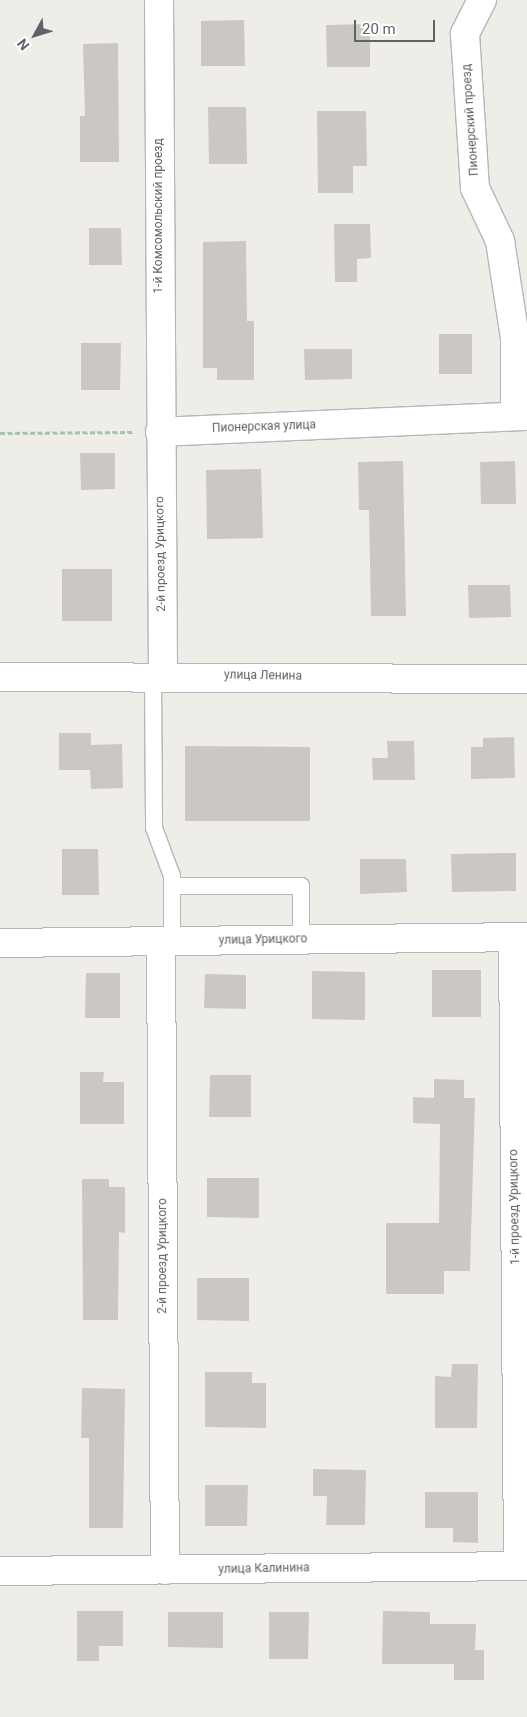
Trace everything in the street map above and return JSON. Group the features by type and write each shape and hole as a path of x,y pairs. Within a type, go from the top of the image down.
{"street":[{"name":"1-й Комсомольский проезд","path":"159,0 160,432"},
{"name":"Пионерский проезд","path":"482,0 465,34 475,188 500,241 515,338 521,416"},
{"name":"Пионерская улица","path":"160,432 521,416"},
{"name":"2-й проезд Урицкого","path":"158,675 160,432"},
{"name":"улица Ленина","path":"0,677 158,675 527,679"},
{"name":"улица Урицкого","path":"0,944 520,937"},
{"name":"1-й проезд Урицкого","path":"520,937 523,1566"},
{"name":"2-й проезд Урицкого","path":"165,1570 167,942"},
{"name":"улица Калинина","path":"0,1571 523,1566"}],"lane":[{"path":"158,675 154,828 172,876 167,942"},
{"path":"172,886 301,886 301,940"}],"path":[{"path":"0,433 160,432"}],"building":[{"path":"244,20 245,66 201,66 201,21"},
{"path":"370,24 370,67 327,67 326,25"},
{"path":"118,43 119,162 80,162 80,116 85,116 83,44"},
{"path":"208,107 246,107 247,164 209,164"},
{"path":"317,111 366,111 367,166 353,166 353,193 318,193"},
{"path":"334,224 370,224 371,258 357,259 357,282 335,282"},
{"path":"89,228 121,228 122,265 89,265"},
{"path":"246,241 247,321 254,321 254,380 217,380 217,368 203,368 203,242"},
{"path":"439,334 472,334 472,374 439,374"},
{"path":"81,343 121,343 120,390 81,390"},
{"path":"304,349 352,349 352,379 305,380"},
{"path":"80,453 115,453 115,489 81,490"},
{"path":"403,461 406,616 371,616 369,510 359,510 358,462"},
{"path":"515,461 516,504 481,504 480,462"},
{"path":"261,469 263,538 207,539 206,470"},
{"path":"62,569 112,569 112,621 62,621"},
{"path":"468,585 510,585 511,617 469,618"},
{"path":"59,733 91,733 91,745 122,744 123,788 91,789 90,770 59,770"},
{"path":"514,737 515,778 471,779 471,747 483,747 483,738"},
{"path":"387,741 414,741 415,780 373,780 372,758 388,758"},
{"path":"185,746 310,747 310,821 185,821"},
{"path":"62,849 98,849 99,895 62,895"},
{"path":"516,853 516,891 452,892 451,854"},
{"path":"360,859 406,859 407,892 360,894"},
{"path":"432,970 481,970 481,1017 432,1017"},
{"path":"312,971 365,972 365,1020 312,1019"},
{"path":"86,973 120,973 120,1018 85,1018"},
{"path":"205,974 246,975 246,1009 204,1008"},
{"path":"80,1072 104,1072 103,1082 124,1082 124,1124 80,1124"},
{"path":"210,1075 251,1075 251,1117 209,1117"},
{"path":"434,1079 464,1080 464,1098 475,1098 470,1271 444,1271 444,1294 386,1294 386,1223 439,1223 440,1124 413,1123 413,1097 434,1098"},
{"path":"207,1178 259,1178 259,1218 207,1217"},
{"path":"82,1179 109,1179 109,1187 125,1187 125,1233 119,1232 118,1320 83,1320"},
{"path":"197,1278 249,1278 249,1321 197,1320"},
{"path":"452,1364 478,1364 477,1428 435,1428 435,1376 451,1377"},
{"path":"205,1372 252,1372 252,1383 266,1383 266,1428 205,1427"},
{"path":"82,1388 125,1389 123,1528 89,1528 89,1438 81,1438"},
{"path":"313,1469 366,1470 365,1525 326,1525 327,1496 313,1496"},
{"path":"205,1485 248,1485 247,1526 205,1526"},
{"path":"425,1492 478,1492 478,1543 453,1542 453,1528 425,1528"},
{"path":"77,1611 123,1611 123,1646 99,1646 99,1661 77,1661"},
{"path":"383,1611 430,1612 430,1624 476,1624 475,1650 484,1650 484,1680 454,1680 454,1664 382,1664"},
{"path":"168,1612 223,1612 223,1648 168,1647"},
{"path":"269,1612 309,1612 308,1659 269,1659"}]}
